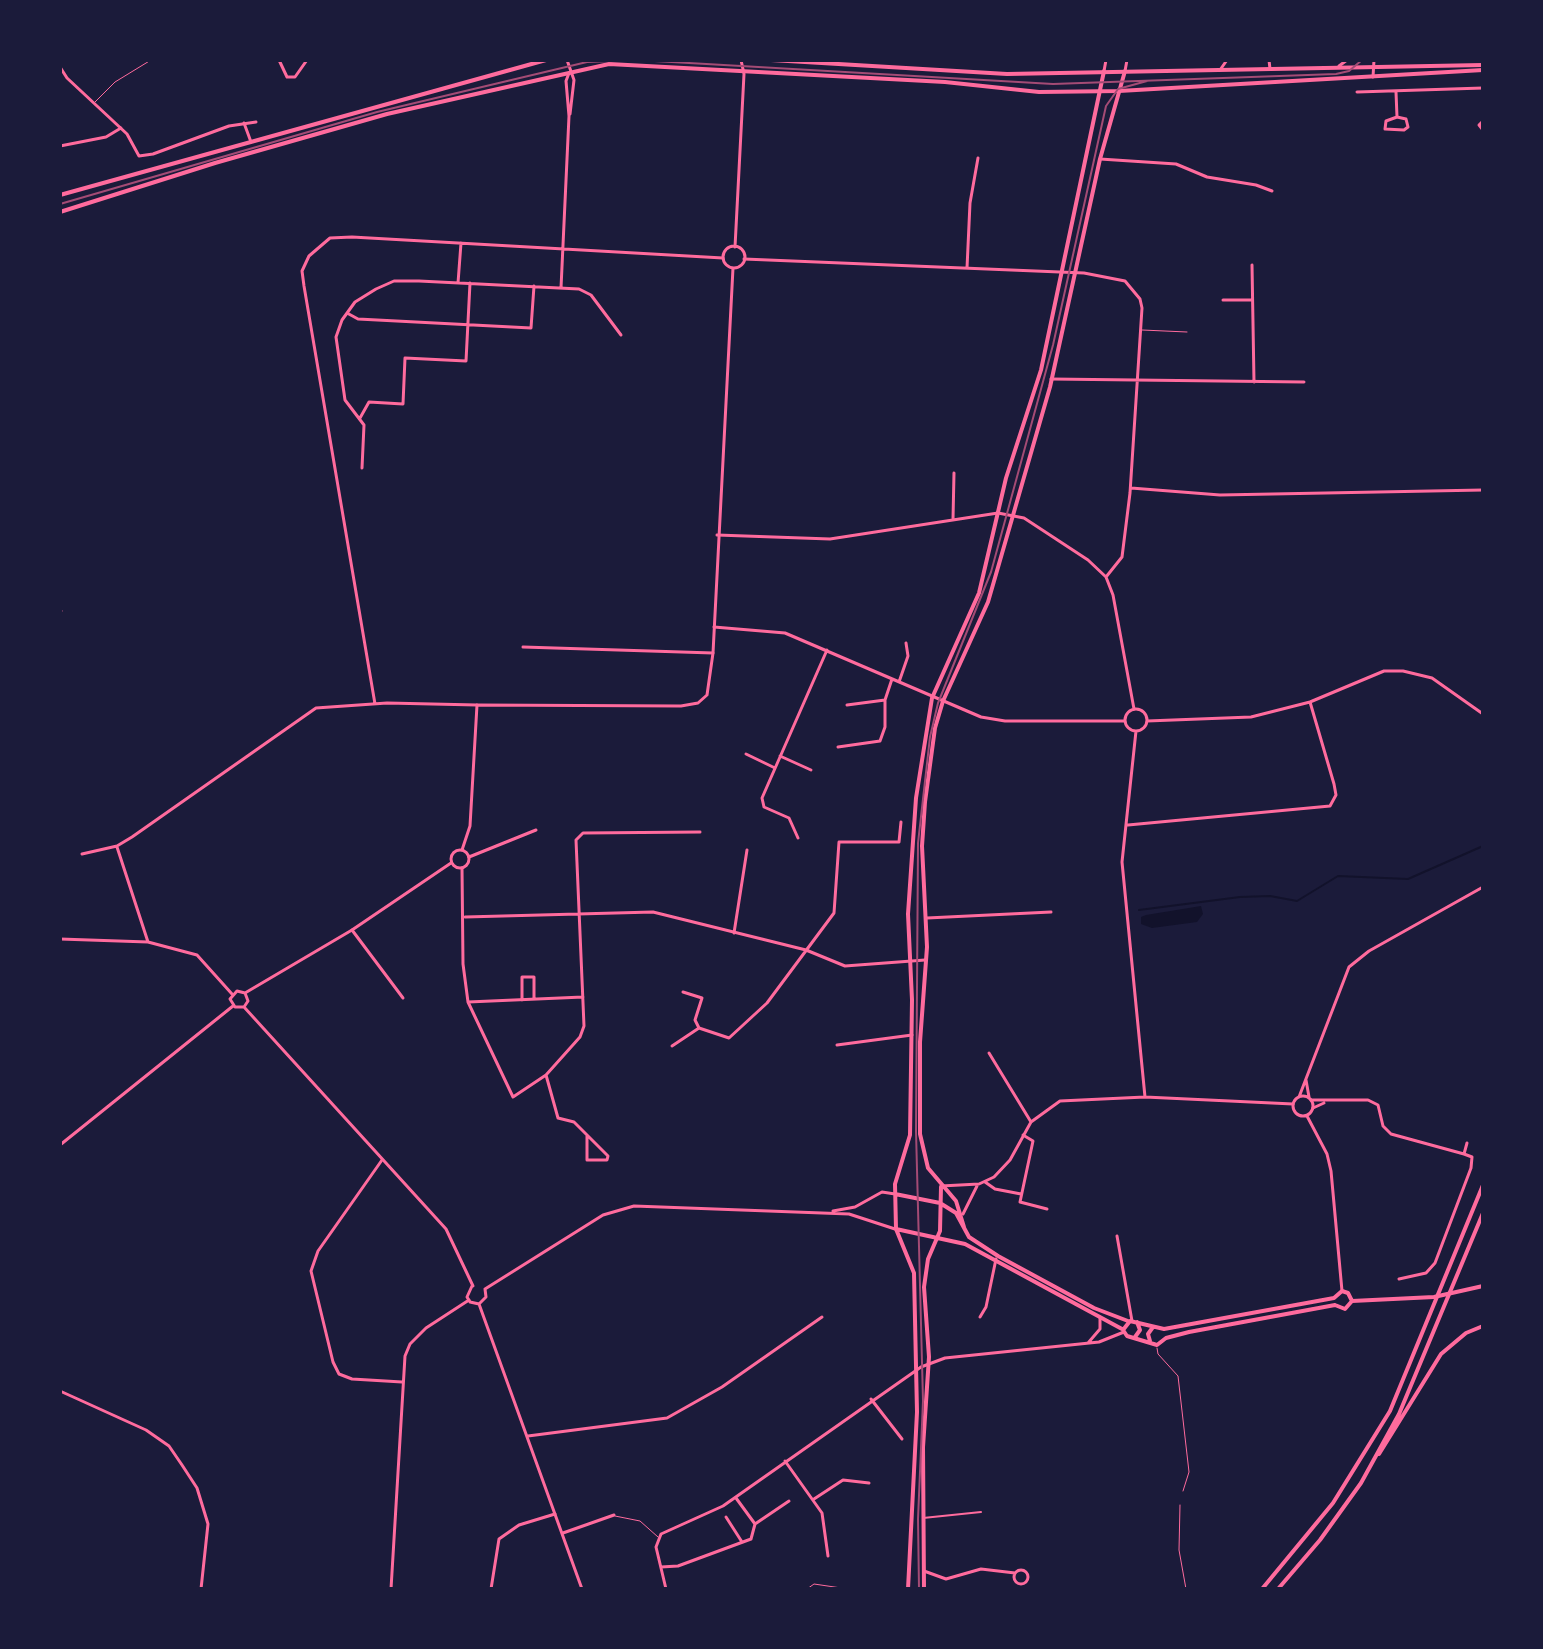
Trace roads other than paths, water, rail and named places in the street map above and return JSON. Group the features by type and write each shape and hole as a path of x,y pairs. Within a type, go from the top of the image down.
{"main road":[{"path":"60,195 546,60"},
{"path":"771,60 948,73 1270,69 1374,62 1483,68"},
{"path":"60,212 201,167 387,114 609,64 744,74 929,81 1039,92 1119,91 1483,68"},
{"path":"908,1589 917,1370 914,1273 896,1229 895,1182 910,1135 912,1035 909,961 913,822 932,698 979,593 998,513 1041,370 1104,71"},
{"path":"964,1227 963,1214 956,1201 941,1187 924,1160 920,1128 927,918 922,846 935,728 943,701 988,602 1015,514 1077,273 1100,159 1125,71"},
{"path":"1262,1589 1333,1503 1390,1411 1410,1369 1483,1185"},
{"path":"924,1589 922,1518 929,1363 924,1287 928,1259 939,1236 941,1187"},
{"path":"895,1194 940,1203 956,1213 969,1237 997,1258 1135,1337 1157,1345 1166,1338 1335,1305 1345,1309 1352,1301 1424,1298 1483,1286"},
{"path":"1361,1483 1417,1375 1483,1213"},
{"path":"896,1229 965,1244 1094,1308 1164,1329 1334,1298 1342,1291 1348,1293 1352,1301"},
{"path":"1334,1298 1335,1305"},
{"path":"1124,1331 1132,1321"},
{"path":"1132,1321 1140,1330 1135,1337"},
{"path":"1278,1589 1320,1540 1361,1483 1441,1354 1466,1333 1483,1326"},
{"path":"1150,1341 1148,1334 1153,1327"},
{"path":"1164,1329 1166,1338"}],"street":[{"path":"279,60 287,77 295,77 307,60"},
{"path":"561,288 569,116 574,80 569,73 567,60"},
{"path":"1104,71 1106,60"},
{"path":"1125,71 1127,60"},
{"path":"1219,70 1227,60"},
{"path":"1269,60 1270,69"},
{"path":"1339,66 1347,60"},
{"path":"1422,67 1424,60"},
{"path":"1373,77 1374,62"},
{"path":"735,247 744,74 742,63"},
{"path":"60,67 93,104 121,128 139,156 256,122"},
{"path":"569,73 566,81 569,116"},
{"path":"1357,92 1483,88"},
{"path":"1396,92 1397,117"},
{"path":"1397,117 1406,119 1408,127 1404,130 1385,129 1386,121 1397,117"},
{"path":"1483,121 1479,125 1483,130"},
{"path":"244,123 251,142"},
{"path":"60,146 106,137 121,128"},
{"path":"967,268 970,203 978,158"},
{"path":"1100,159 1176,164 1207,177 1256,185 1272,191"},
{"path":"375,704 303,278 309,256 330,238 723,258 733,268"},
{"path":"458,283 461,243"},
{"path":"723,258 726,250 735,247"},
{"path":"735,247 743,252 744,259"},
{"path":"82,854 117,846 316,708 375,704 681,706 704,699 710,682 713,653 733,268 744,259 1077,273 1125,281 1140,299 1130,488 1122,557 1106,577"},
{"path":"1252,265 1254,382"},
{"path":"362,468 364,425 348,408 336,337 355,302 394,281 586,291 621,335"},
{"path":"360,418 369,402 403,404 405,358 466,361 470,283"},
{"path":"347,313 358,319 531,328 534,286"},
{"path":"1223,300 1261,302"},
{"path":"1051,379 1304,382"},
{"path":"953,519 954,473"},
{"path":"1130,488 1220,495 1483,490"},
{"path":"717,535 830,539 953,519 1006,512 1015,514 1088,560 1106,577 1113,595 1134,709 1125,721"},
{"path":"714,627 785,633 981,717 1005,721 1125,721 1136,731"},
{"path":"899,682 908,656 906,643"},
{"path":"523,647 713,653"},
{"path":"798,838 789,818 764,807 762,798 827,650"},
{"path":"1147,721 1226,720 1310,702 1375,673 1403,671 1432,678 1483,714"},
{"path":"838,747 880,741 885,727 885,700 892,679"},
{"path":"847,705 885,700"},
{"path":"1128,825 1330,806 1336,795 1334,784 1310,702"},
{"path":"462,850 470,826 477,705"},
{"path":"1134,709 1144,711 1147,721 1143,728 1136,731"},
{"path":"1136,731 1122,862 1145,1097"},
{"path":"746,754 775,768"},
{"path":"780,756 811,770"},
{"path":"683,992 702,998 695,1020 699,1028 729,1038 767,1003 835,909 839,842 899,842 901,822"},
{"path":"536,830 469,857 462,868 465,917 463,964 468,1002 513,1097 546,1075 580,1037 584,1026 576,840 583,833 700,832"},
{"path":"117,846 148,942"},
{"path":"462,850 469,857"},
{"path":"245,993 352,930 451,863 454,852 462,850"},
{"path":"734,933 747,850"},
{"path":"451,863 462,868"},
{"path":"1293,1104 1299,1097 1349,967 1369,951 1483,887"},
{"path":"465,917 653,912 806,950 845,966 926,960"},
{"path":"927,918 1051,912"},
{"path":"352,930 403,998"},
{"path":"60,939 148,942 197,955 232,994 233,1006"},
{"path":"522,1000 522,977 534,977 534,999"},
{"path":"232,994 240,990 245,993 248,1001 244,1007"},
{"path":"468,1002 583,997"},
{"path":"60,1145 233,1006 244,1007 446,1229 473,1286"},
{"path":"672,1046 699,1028"},
{"path":"837,1045 912,1035"},
{"path":"989,1053 1031,1122"},
{"path":"546,1075 558,1118 574,1122 608,1156 607,1160 587,1160 587,1136"},
{"path":"1306,1077 1313,1108"},
{"path":"941,1187 945,1184 979,1184 1003,1169 1031,1122 1060,1101 1145,1097 1293,1104"},
{"path":"1299,1097 1327,1102 1373,1101 1389,1133 1472,1157 1471,1168 1435,1263 1426,1273 1399,1279"},
{"path":"1307,1116 1313,1108 1327,1102"},
{"path":"1293,1104 1295,1113 1307,1116 1327,1154 1342,1291"},
{"path":"1023,1135 1033,1141 1020,1202 1047,1209"},
{"path":"1464,1154 1467,1143"},
{"path":"383,1158 318,1251 311,1271 333,1362 339,1374 352,1379 402,1382"},
{"path":"985,1182 995,1189 1021,1194"},
{"path":"963,1214 979,1184"},
{"path":"821,1212 855,1207 882,1192 895,1194"},
{"path":"473,1286 485,1289 617,1210 651,1205 855,1215 896,1229"},
{"path":"1117,1236 1132,1321"},
{"path":"980,1317 986,1307 997,1258"},
{"path":"469,1300 468,1290 473,1286"},
{"path":"479,1304 485,1299 485,1289"},
{"path":"391,1589 405,1356 415,1337 469,1300"},
{"path":"469,1300 479,1304 582,1589"},
{"path":"528,1436 667,1418 722,1387 822,1317"},
{"path":"1088,1343 1100,1329 1100,1317"},
{"path":"666,1589 656,1547 658,1537 711,1514 871,1399 929,1363 982,1352 1088,1343 1124,1331"},
{"path":"60,1391 146,1430 169,1446 197,1488 208,1524 201,1589"},
{"path":"871,1399 902,1439"},
{"path":"785,1461 822,1513 828,1556"},
{"path":"814,1499 843,1480 869,1483"},
{"path":"736,1497 755,1524"},
{"path":"661,1567 678,1566 751,1539 755,1524 789,1501"},
{"path":"922,1518 981,1512"},
{"path":"491,1589 499,1539 519,1525 555,1514"},
{"path":"563,1533 614,1515"},
{"path":"726,1517 742,1542"},
{"path":"924,1571 946,1579 981,1569 1015,1573"}],"lane":[{"path":"93,104 115,82 151,60"},
{"path":"1140,330 1187,332"},
{"path":"60,606 62,611"},
{"path":"1157,1345 1158,1354 1178,1376 1189,1472 1183,1491"},
{"path":"1180,1505 1179,1550 1186,1589"},
{"path":"614,1515 640,1521 658,1537"},
{"path":"807,1589 814,1584 848,1589"}],"waterway":[{"path":"1139,910 1240,897 1270,896 1297,901 1338,876 1408,879 1483,846"}],"tram line":[{"path":"60,204 377,112 587,62 637,60 1053,84 1336,74 1349,71 1362,60"},
{"path":"919,1589 918,1519 923,1401 916,1131 918,843 930,737 938,703 991,572 1053,345 1106,106 1118,89 1147,81"}]}
